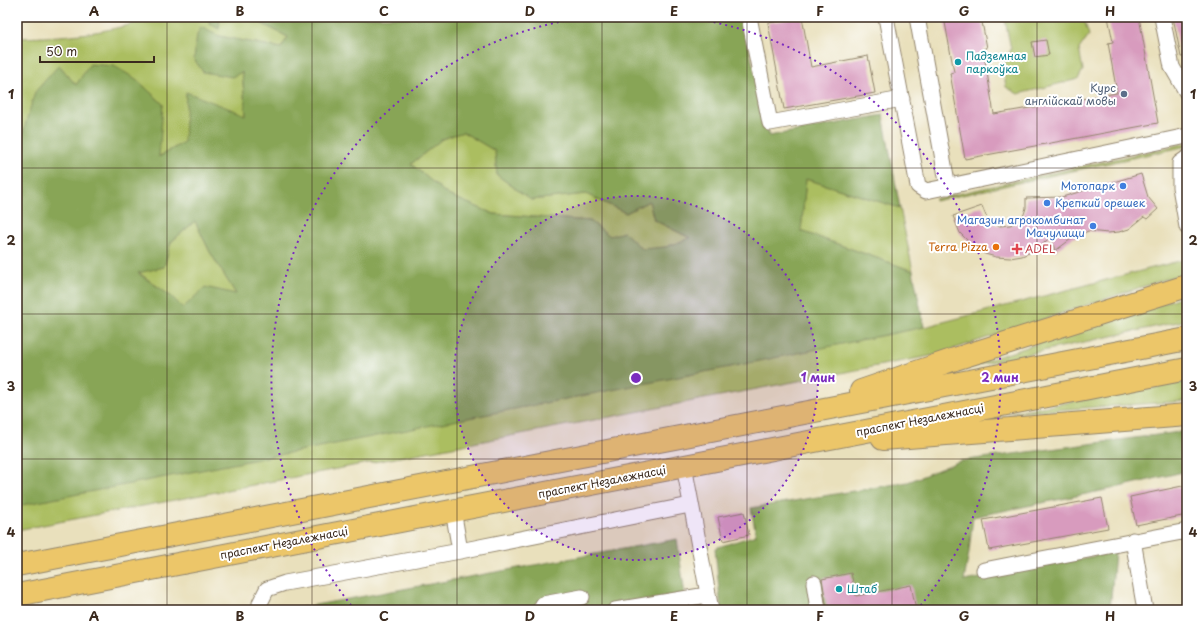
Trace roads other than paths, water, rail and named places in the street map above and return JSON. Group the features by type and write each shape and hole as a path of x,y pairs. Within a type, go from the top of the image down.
{"highway":[{"path":"778,418 963,357 1187,286"},
{"path":"17,565 1187,339"},
{"name":"праспект Незалежнасці","path":"17,595 1187,369"},
{"path":"788,446 1187,415"}],"lane":[{"path":"749,17 770,123 902,98"},
{"path":"886,17 918,186 926,191 1187,136"},
{"path":"917,17 948,187"},
{"path":"1162,17 1172,67 1187,93"},
{"path":"1187,158 1180,163 1180,187 1187,227"},
{"path":"684,466 690,505 711,610"},
{"path":"260,610 260,603 267,589 285,583 460,551 690,505"},
{"path":"453,510 460,551"},
{"path":"984,570 1132,540 1187,531"},
{"path":"1132,540 1145,610"},
{"path":"814,583 818,610"},
{"path":"615,610 707,595"},
{"path":"540,610 543,604 582,597"}],"place":[{"name":"Падземная паркоўка","path":"958,62"},
{"name":"Курс англійскай мовы","path":"1124,94"},
{"name":"Мотопарк","path":"1123,186"},
{"name":"Крепкий орешек","path":"1047,203"},
{"name":"Магазин агрокомбинат Мачулищи","path":"1093,226"},
{"name":"Terra Pizza","path":"996,247"},
{"name":"ADEL","path":"1017,249"},
{"name":"Штаб","path":"839,589"}]}
